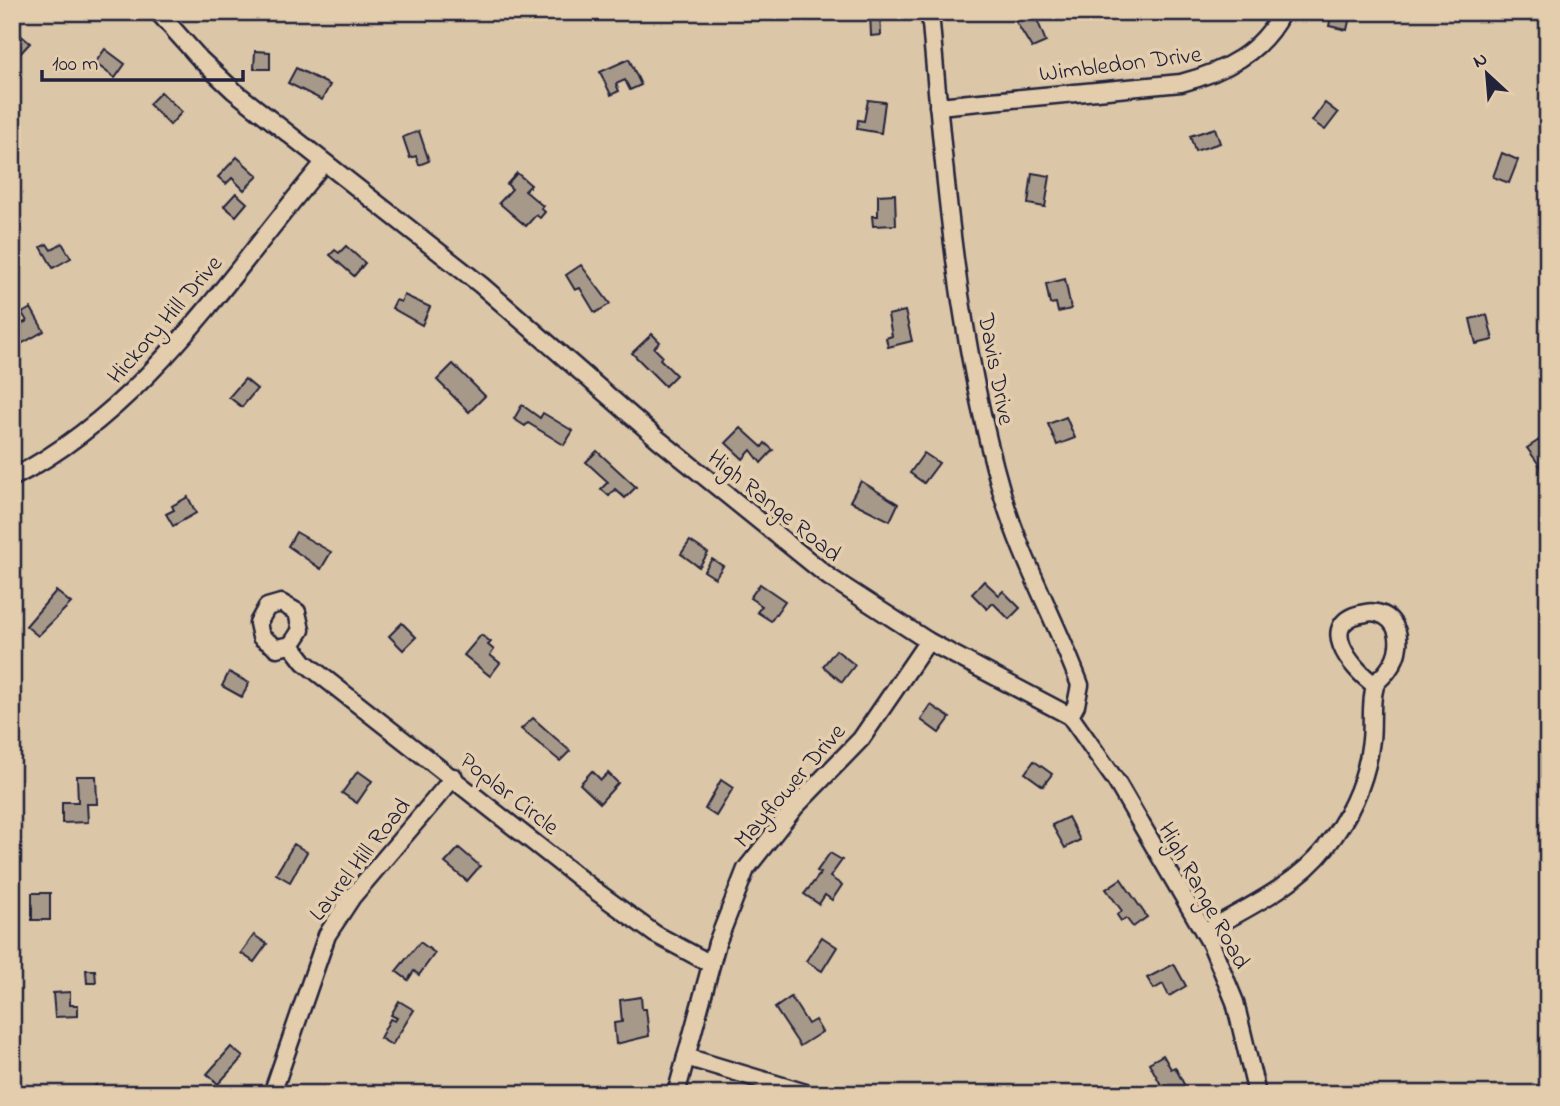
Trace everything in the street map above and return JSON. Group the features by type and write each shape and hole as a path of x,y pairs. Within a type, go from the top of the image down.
{"street":[{"name":"High Range Road","path":"158,12 200,59 234,91 481,285 658,439 804,558 928,641 1070,716 1116,781 1225,972 1236,1002 1257,1094"},
{"name":"Davis Drive","path":"930,12 963,324 977,403 1003,497 1080,685 1076,705 1070,716"},
{"name":"Wimbledon Drive","path":"938,106 1181,83 1214,75 1242,58 1266,38 1282,12"},
{"name":"Hickory Hill Drive","path":"12,478 59,451 97,423 155,369 324,163"},
{"path":"1204,932 1308,866 1325,848 1354,803 1365,772 1375,685 1390,668 1398,649 1398,635 1391,621 1383,615 1369,612 1344,624 1339,635 1340,645 1350,663 1375,685"},
{"name":"Mayflower Drive","path":"676,1094 727,912 746,869 795,807 861,739 928,641"},
{"name":"Poplar Circle","path":"291,645 304,662 454,777 603,897 655,934 711,964"},
{"name":"Laurel Hill Road","path":"272,1094 327,935 352,897 454,777"},
{"path":"687,1057 786,1084 809,1094"}],"building":[{"path":"870,12 880,12 881,35 871,36"},
{"path":"1010,12 1034,12 1046,42 1032,48"},
{"path":"1332,12 1351,12 1347,30 1329,26"},
{"path":"12,28 30,43 18,56 12,50"},
{"path":"105,49 125,64 115,78 95,63"},
{"path":"255,51 270,52 270,69 254,69"},
{"path":"629,59 641,85 630,90 625,80 616,84 619,91 611,95 600,72"},
{"path":"296,68 330,85 322,100 288,83"},
{"path":"161,92 182,112 170,125 149,104"},
{"path":"868,100 885,102 881,133 857,129 858,120 864,121"},
{"path":"1325,103 1338,113 1325,130 1312,121"},
{"path":"1215,128 1220,143 1195,151 1190,136"},
{"path":"419,131 429,161 419,165 416,156 410,158 403,137"},
{"path":"1502,153 1518,160 1509,183 1493,177"},
{"path":"237,157 258,176 244,190 232,178 226,184 218,177"},
{"path":"517,173 531,185 525,191 543,206 541,208 545,212 540,218 536,215 526,226 499,203 512,189 507,184"},
{"path":"1032,173 1050,176 1045,207 1028,204"},
{"path":"236,193 247,203 236,216 224,206"},
{"path":"895,194 896,225 873,226 872,216 878,216 878,195"},
{"path":"62,243 71,258 53,268 41,247 47,244 51,250"},
{"path":"346,246 365,263 354,276 330,255 335,250 339,253"},
{"path":"581,265 610,304 595,313 580,288 575,290 566,275"},
{"path":"1065,279 1071,309 1058,312 1056,303 1050,304 1046,284"},
{"path":"404,295 430,307 422,325 392,308 396,300 401,302"},
{"path":"31,308 44,331 12,349 12,329 27,321 22,313"},
{"path":"905,311 912,341 888,347 886,338 892,336 888,315"},
{"path":"1487,315 1493,340 1476,344 1470,319"},
{"path":"652,334 660,342 654,348 662,356 660,359 676,375 665,386 632,353"},
{"path":"453,364 485,396 469,412 437,380"},
{"path":"245,379 257,389 242,407 229,397"},
{"path":"522,405 540,418 543,413 573,431 564,445 528,423 525,426 514,419"},
{"path":"1066,417 1075,438 1057,445 1048,424"},
{"path":"741,428 762,447 765,443 773,450 761,463 751,450 743,459 726,443"},
{"path":"1539,440 1548,452 1548,477 1527,448"},
{"path":"597,451 636,487 625,498 615,489 609,496 601,489 608,482 586,462"},
{"path":"924,453 939,463 924,483 910,473"},
{"path":"861,481 898,504 890,521 850,501"},
{"path":"188,497 196,513 173,526 166,514 174,510 172,506"},
{"path":"296,532 331,552 321,569 288,546"},
{"path":"690,541 708,553 699,567 681,554"},
{"path":"712,559 723,566 715,578 704,571"},
{"path":"984,581 999,595 1003,591 1020,608 1009,619 993,603 987,609 972,594"},
{"path":"760,584 785,601 771,621 757,612 762,606 750,598"},
{"path":"56,591 71,603 38,636 26,626"},
{"path":"402,623 416,637 403,650 389,636"},
{"path":"481,635 491,642 488,645 494,650 490,655 500,663 490,676 464,655"},
{"path":"836,650 855,665 842,682 823,666"},
{"path":"229,672 249,683 242,697 222,686"},
{"path":"931,705 950,718 939,733 921,720"},
{"path":"533,718 570,751 560,761 521,729"},
{"path":"1034,761 1052,774 1043,786 1025,773"},
{"path":"358,771 372,781 357,803 342,793"},
{"path":"592,771 601,780 608,773 618,783 600,803 580,784"},
{"path":"77,776 96,776 97,804 87,804 88,822 62,823 62,802 78,802"},
{"path":"721,780 733,788 716,816 705,809"},
{"path":"1068,817 1080,840 1065,848 1052,825"},
{"path":"294,844 307,852 290,882 276,874"},
{"path":"459,848 480,866 467,881 445,863"},
{"path":"830,853 842,860 830,877 842,885 832,900 825,895 819,904 804,894 821,873 817,871"},
{"path":"1121,879 1147,917 1133,927 1126,918 1121,921 1117,915 1122,911 1106,889"},
{"path":"32,893 50,893 50,920 32,920"},
{"path":"254,935 267,944 254,962 241,953"},
{"path":"822,937 837,947 822,971 806,961"},
{"path":"420,942 435,953 419,975 414,971 408,980 396,971"},
{"path":"1174,964 1186,986 1169,996 1163,984 1154,989 1147,978"},
{"path":"86,970 95,970 96,983 87,983"},
{"path":"70,992 70,1005 78,1005 78,1016 55,1017 53,993"},
{"path":"641,997 642,1009 646,1009 649,1036 616,1044 614,1023 622,1022 620,1000"},
{"path":"791,997 808,1024 815,1020 822,1032 800,1046 775,1008"},
{"path":"399,1001 414,1010 392,1045 380,1038 390,1019 395,1021 397,1018 391,1015"},
{"path":"231,1047 243,1057 218,1084 207,1074"},
{"path":"1163,1055 1171,1069 1175,1067 1186,1088 1182,1090 1184,1094 1166,1094 1149,1063"},
{"path":"96,1085 103,1094 84,1094"}]}
